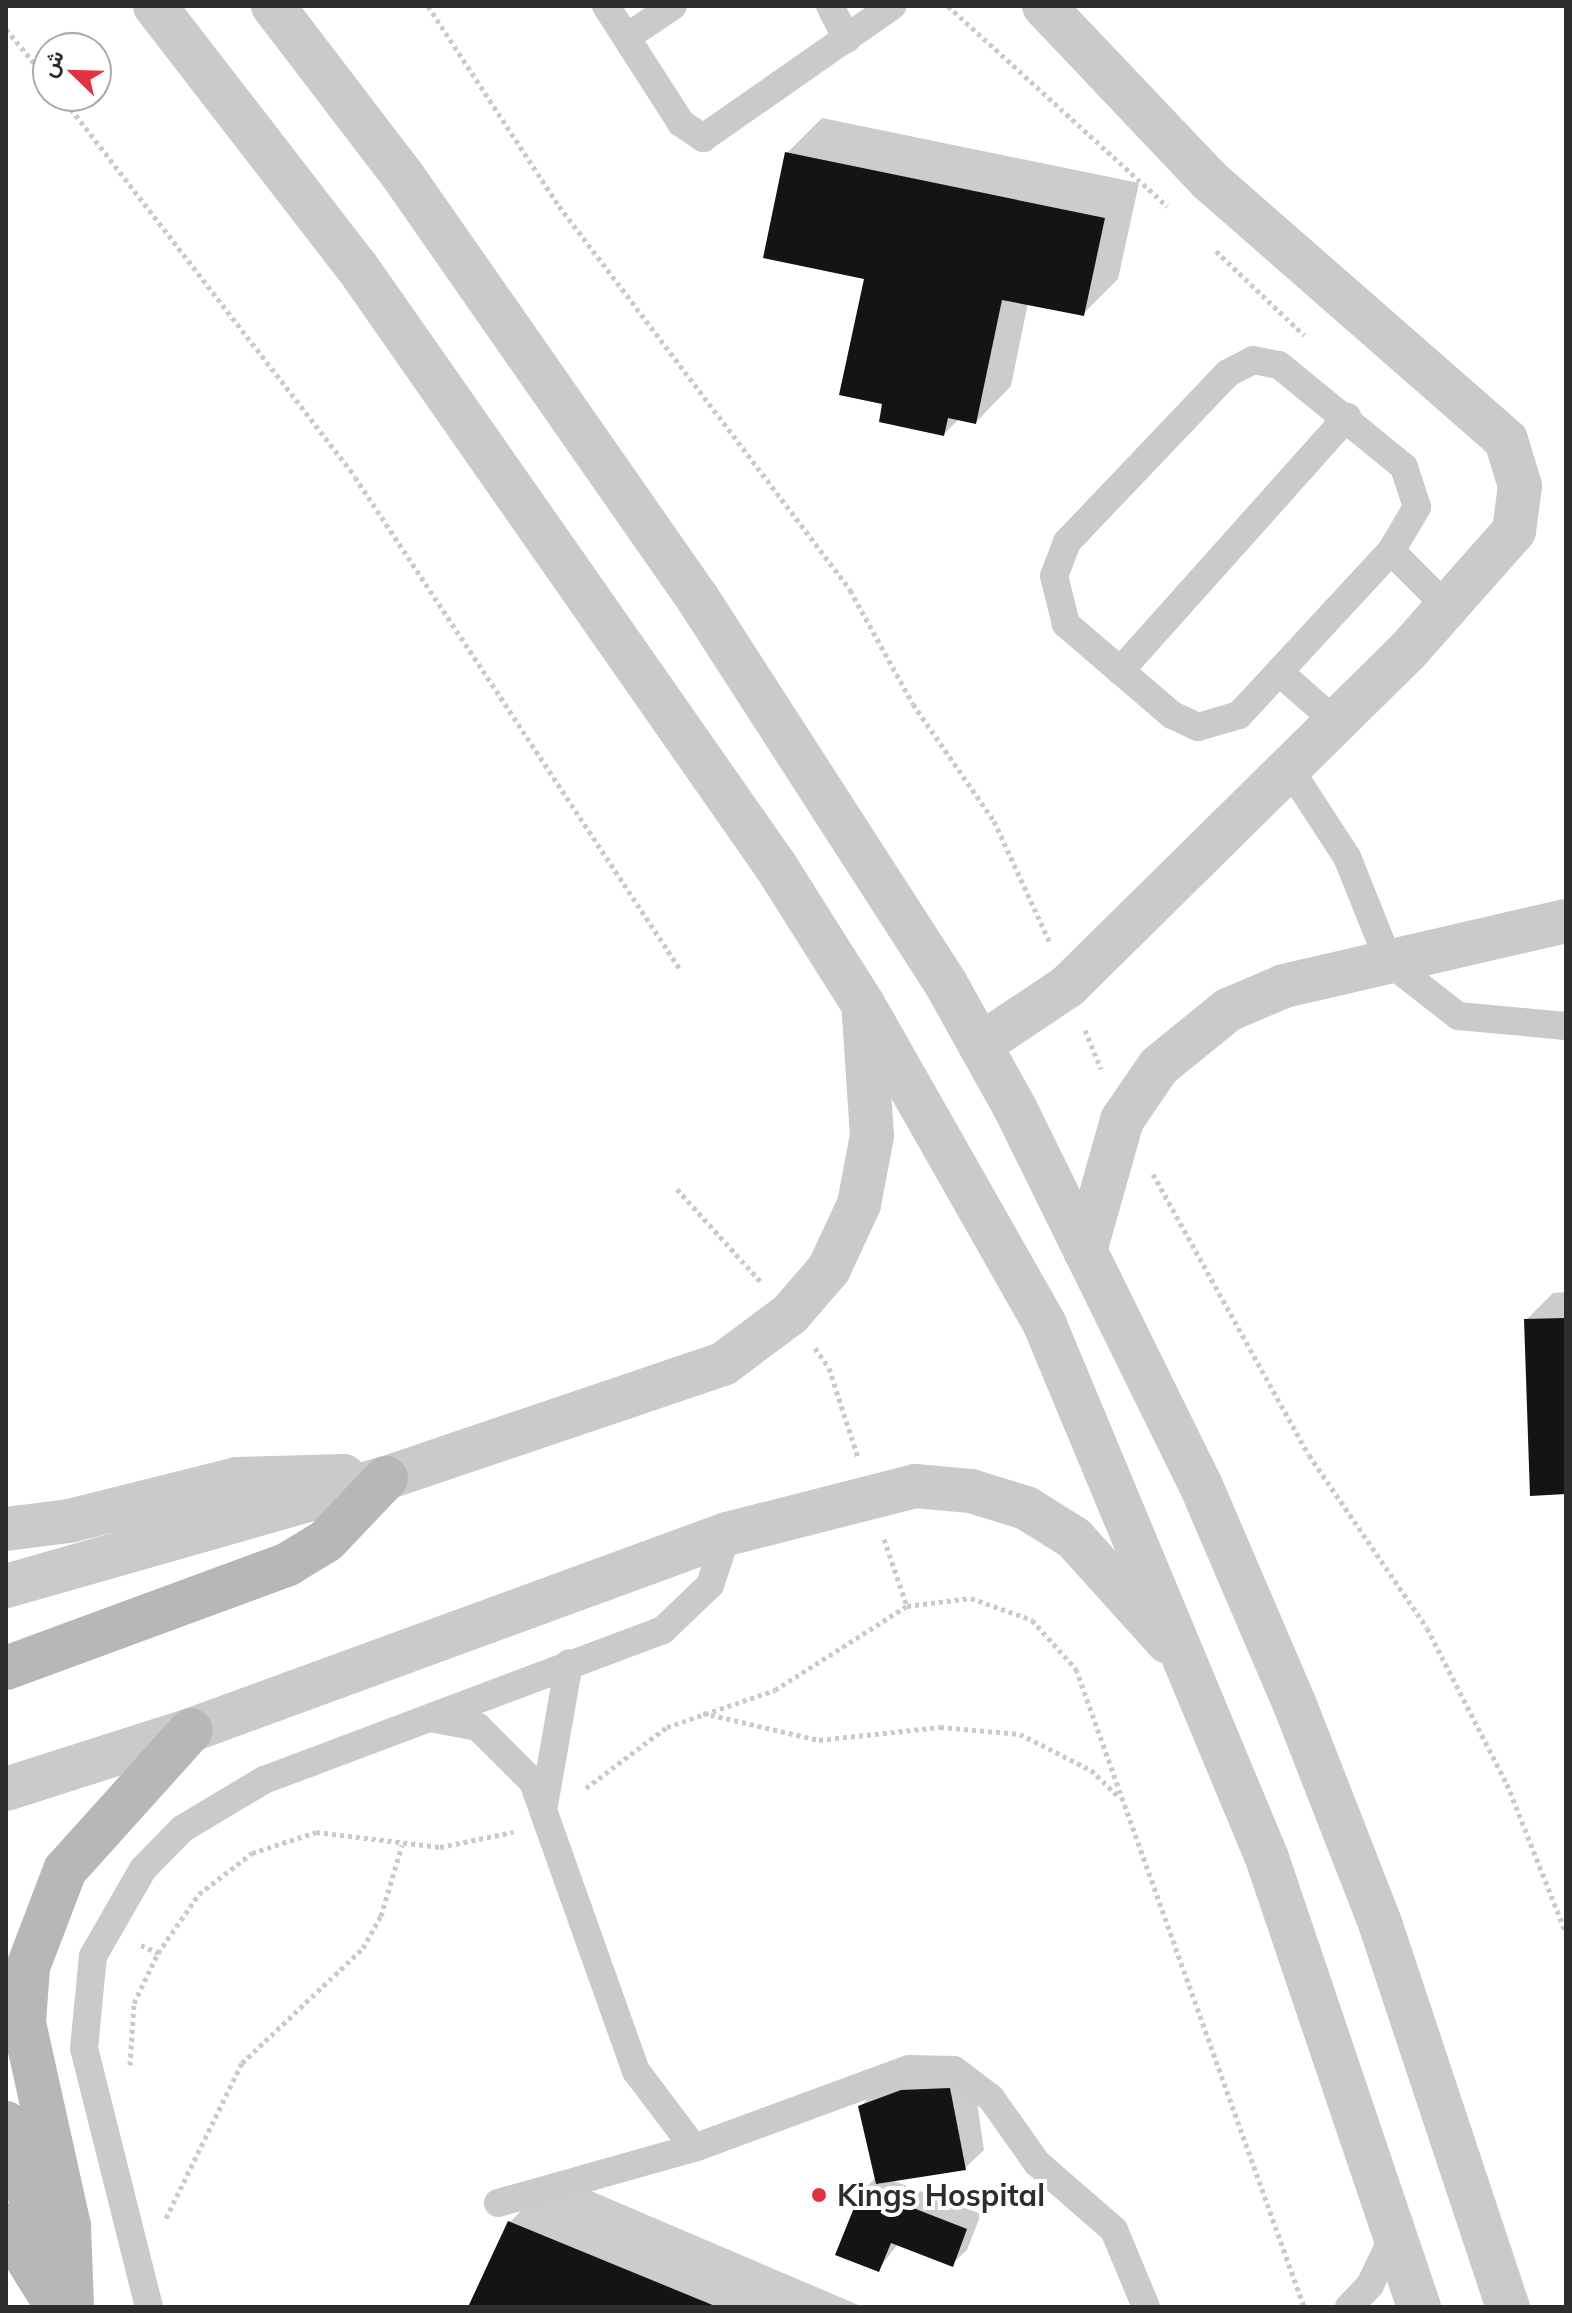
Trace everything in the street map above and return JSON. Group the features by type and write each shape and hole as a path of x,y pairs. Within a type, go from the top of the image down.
{"main road":[{"path":"6,1668 288,1564 326,1541 386,1478"},
{"path":"72,2307 69,2226 24,2023 28,1967 65,1870 191,1730"},
{"path":"6,2123 66,2307"},
{"path":"6,2225 57,2307"}],"street":[{"path":"155,6 357,267 775,865 863,1004 1045,1325 1196,1674 1396,2231 1419,2307"},
{"path":"273,6 403,176 698,599 980,1045 1202,1488 1295,1705 1381,1926 1508,2307"},
{"path":"980,1045 1068,986 1336,722 1447,607 1514,531 1520,486 1506,440 1210,181 1044,6"},
{"path":"1085,1251 1122,1120 1159,1066 1228,1010 1284,986 1566,921"},
{"path":"6,1586 386,1478 684,1380 723,1364 790,1314 829,1269 859,1204 872,1136 863,1004"},
{"path":"6,1529 69,1521 237,1479 386,1478"},
{"path":"6,1789 191,1730 727,1534 869,1494 915,1486 971,1491 1026,1508 1074,1538 1196,1674"}],"lane":[{"path":"606,6 681,123 703,138 892,6"},
{"path":"627,37 673,6"},
{"path":"830,6 847,39"},
{"path":"1253,360 1279,365 1347,417 1404,467 1416,490 1415,516 1391,551 1239,715 1198,727 1172,715 1120,671 1060,613 1054,589 1061,553 1228,373 1253,360"},
{"path":"1120,671 1347,417"},
{"path":"1391,551 1447,607"},
{"path":"1279,672 1336,722"},
{"path":"1289,768 1347,857 1389,962 1458,1016 1566,1026"},
{"path":"149,2307 84,2049 85,2002 104,1928 143,1869 218,1802 569,1663 663,1630 690,1611 710,1585 727,1534"},
{"path":"546,1811 569,1663"},
{"path":"429,1718 478,1727 500,1742 546,1811 636,2071 694,2148"},
{"path":"498,2203 694,2148 909,2069 954,2070 991,2098 1037,2163 1114,2230 1146,2307"},
{"path":"1349,2307 1370,2285 1396,2231"}],"path":[{"path":"428,6 559,206 850,590 913,704 994,821 1068,986 1122,1120 1309,1455 1427,1628 1507,1784 1566,1933"},
{"path":"948,6 1178,217"},
{"path":"6,29 32,61"},
{"path":"73,112 364,490 680,969"},
{"path":"1213,248 1304,335 1302,347 1279,365"},
{"path":"677,1189 790,1314 829,1368 907,1606"},
{"path":"130,2076 128,2032 147,1973 223,1871 316,1832 402,1845 477,1843 546,1811 635,1747 701,1712 811,1672 907,1606 971,1598 1032,1620 1057,1642 1076,1669 1304,2307"},
{"path":"701,1712 819,1740 940,1727 1020,1734 1091,1770 1121,1798"},
{"path":"164,2222 242,2063 363,1948 381,1916 402,1845"},
{"path":"160,2208 168,2236"}],"building":[{"path":"785,152 1105,218 1084,316 1002,300 976,424 948,418 944,436 879,422 882,404 839,395 864,279 763,258"},
{"path":"1566,1318 1566,1494 1530,1496 1524,1319"},
{"path":"950,2088 966,2170 876,2184 858,2106 901,2090"},
{"path":"862,2188 967,2229 953,2267 891,2243 879,2272 835,2255"},
{"path":"508,2221 715,2306 715,2307 468,2307"}],"place":[{"name":"Kings Hospital","path":"819,2195"}]}
